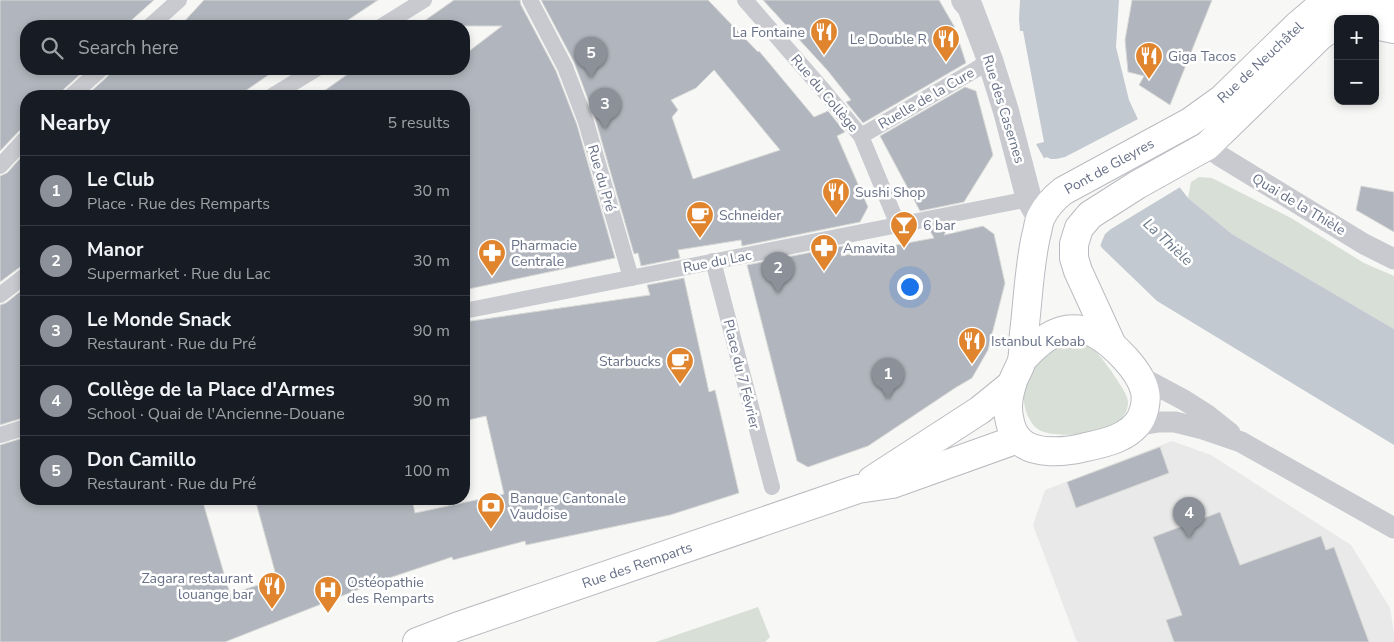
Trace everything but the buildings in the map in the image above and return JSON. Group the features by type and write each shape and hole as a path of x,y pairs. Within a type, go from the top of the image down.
{"main road":[{"name":"Rue de Neuchâtel","path":"1160,138 1190,122 1222,99 1318,8 1338,1 1367,12 1394,29"},
{"name":"Rue de Neuchâtel","path":"1367,12 1394,6"},
{"name":"Rue de Neuchâtel","path":"1112,345 1078,271 1074,258 1074,244 1079,228 1090,215 1137,185 1207,146 1320,36 1334,27"},
{"name":"Pont de Gleyres","path":"1035,208 1048,205 1058,194 1160,138"},
{"path":"1017,372 1033,348 1047,337 1062,330 1080,329 1093,332 1112,345 1139,376 1145,390 1146,402 1136,426 1114,440 1086,448 1064,451 1039,450 1027,446 1018,440 1013,430 1008,407 1017,372 1032,252 1035,208"},
{"name":"Rue des Remparts","path":"858,489 980,410 1017,372"},
{"name":"Rue des Remparts","path":"417,642 858,489 892,484 1018,440"}],"street":[{"path":"157,20 179,0"},
{"path":"392,20 424,0"},
{"name":"Rue du Pré","path":"530,0 565,68 586,122 631,278"},
{"name":"Rue du Collège","path":"745,0 861,136 898,225"},
{"name":"Rue des Casernes","path":"964,0 970,7 990,60 1035,208"},
{"name":"Ruelle de la Cure","path":"861,136 990,60"},
{"path":"78,90 95,75"},
{"path":"282,90 306,75"},
{"path":"0,166 20,144"},
{"name":"Quai de la Thièle","path":"1207,146 1220,156 1364,244 1394,259"},
{"name":"Rue du Lac","path":"470,310 898,225 1035,208"},
{"name":"Place du 7 Février","path":"713,261 772,487"},
{"path":"0,295 20,280"},
{"path":"1139,376 1199,409 1241,442 1394,528"},
{"path":"1136,426 1158,422 1175,422 1241,442"},
{"path":"0,435 20,429"}],"shaded area":[{"path":"1199,177 1212,178 1291,218 1364,263 1394,276 1394,329 1232,234 1188,198 1191,182"},
{"path":"1080,341 1090,346 1112,372 1126,395 1128,402 1126,413 1118,421 1095,432 1067,435 1042,431 1036,428 1026,410 1023,392 1027,376 1049,354 1061,347"},
{"path":"1172,441 1211,455 1351,545 1390,608 1394,642 1077,642 1033,525 1045,490"},
{"path":"758,607 770,637 765,642 656,642"}],"water":[{"name":"La Thièle","path":"1020,0 1119,0 1116,47 1129,100 1154,154 1188,198 1232,234 1394,329 1394,445 1157,301 1102,248 1059,185 1036,144 1044,142 1023,31 1020,31"}],"pier":[{"path":"1140,118 1157,153 1182,186 1111,229 1105,234 1100,246 1097,246 1042,161 1046,157 1056,159 1065,157"}],"place":[{"name":"La Fontaine","path":"824,56"},
{"name":"Le Double R","path":"946,63"},
{"name":"Don Camillo","path":"591,78"},
{"name":"Giga Tacos","path":"1149,80"},
{"name":"Le Monde Snack","path":"605,129"},
{"name":"Sushi Shop","path":"836,216"},
{"name":"Schneider","path":"700,239"},
{"name":"6 bar","path":"904,249"},
{"name":"Amavita","path":"824,272"},
{"name":"Pharmacie Centrale","path":"492,277"},
{"name":"Manor","path":"778,293"},
{"name":"Istanbul Kebab","path":"972,365"},
{"name":"Starbucks","path":"680,385"},
{"name":"Le Club","path":"888,399"},
{"name":"Banque Cantonale Vaudoise","path":"491,530"},
{"name":"Collège de la Place d'Armes","path":"1189,538"},
{"name":"Zagara restaurant louange bar","path":"272,610"},
{"name":"Ostéopathie des Remparts","path":"328,614"}]}
